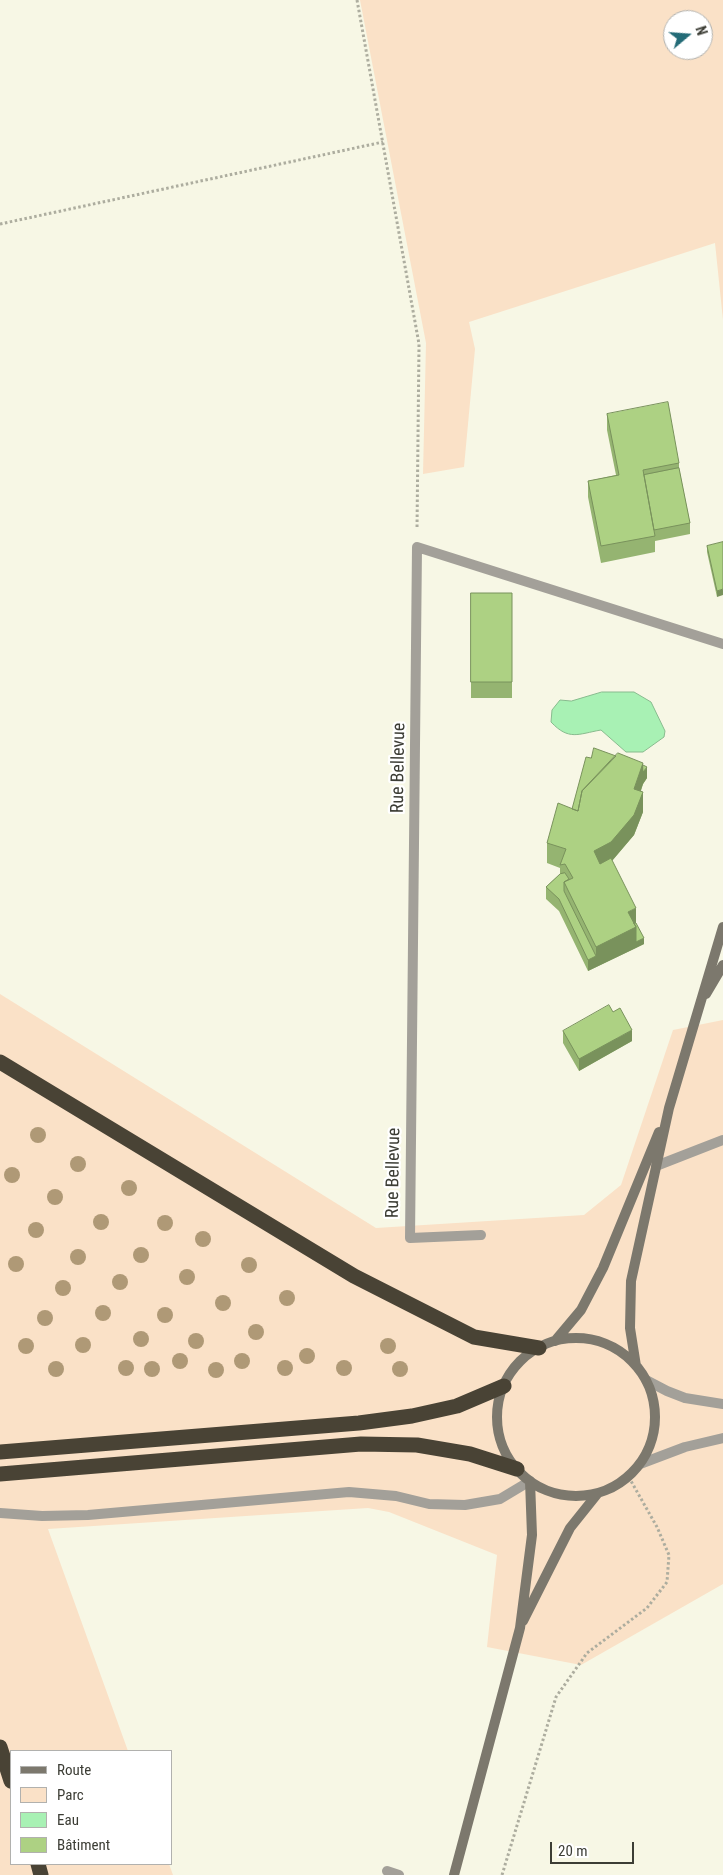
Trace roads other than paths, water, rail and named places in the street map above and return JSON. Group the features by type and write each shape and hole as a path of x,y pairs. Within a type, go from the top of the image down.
{"highway":[{"path":"0,1062 354,1276 474,1337 539,1348"},
{"path":"0,1452 412,1416 457,1406 504,1386"},
{"path":"0,1474 361,1444 417,1445 470,1454 517,1470"},
{"path":"0,1747 10,1778"}],"main road":[{"path":"636,1366 630,1328 631,1281 668,1108 723,927"},
{"path":"697,1010 723,965"},
{"path":"555,1341 581,1310 603,1268 668,1108"},
{"path":"586,1339 601,1342 626,1356 646,1380 652,1396 655,1414 654,1431 649,1448 640,1464 614,1488 583,1496 568,1496 542,1490 517,1470 507,1455 498,1421 499,1403 504,1386 512,1371 524,1358 539,1348 555,1341 586,1339"},
{"path":"454,1875 520,1628 532,1535 530,1481"},
{"path":"520,1628 570,1528 598,1493"}],"street":[{"name":"Rue Bellevue","path":"481,1235 410,1238 417,547 723,644"},
{"path":"656,1166 723,1140"},
{"path":"646,1380 667,1392 684,1398 723,1404"},
{"path":"640,1464 686,1447 723,1438"},
{"path":"0,1512 42,1516 88,1515 349,1492 396,1496 429,1504 465,1505 500,1499 530,1481"},
{"path":"387,1871 399,1875"}],"water":[{"path":"602,692 634,692 651,702 665,731 664,737 643,752 626,752 601,730 574,735 563,732 551,722 552,710 560,700 571,701"}]}
